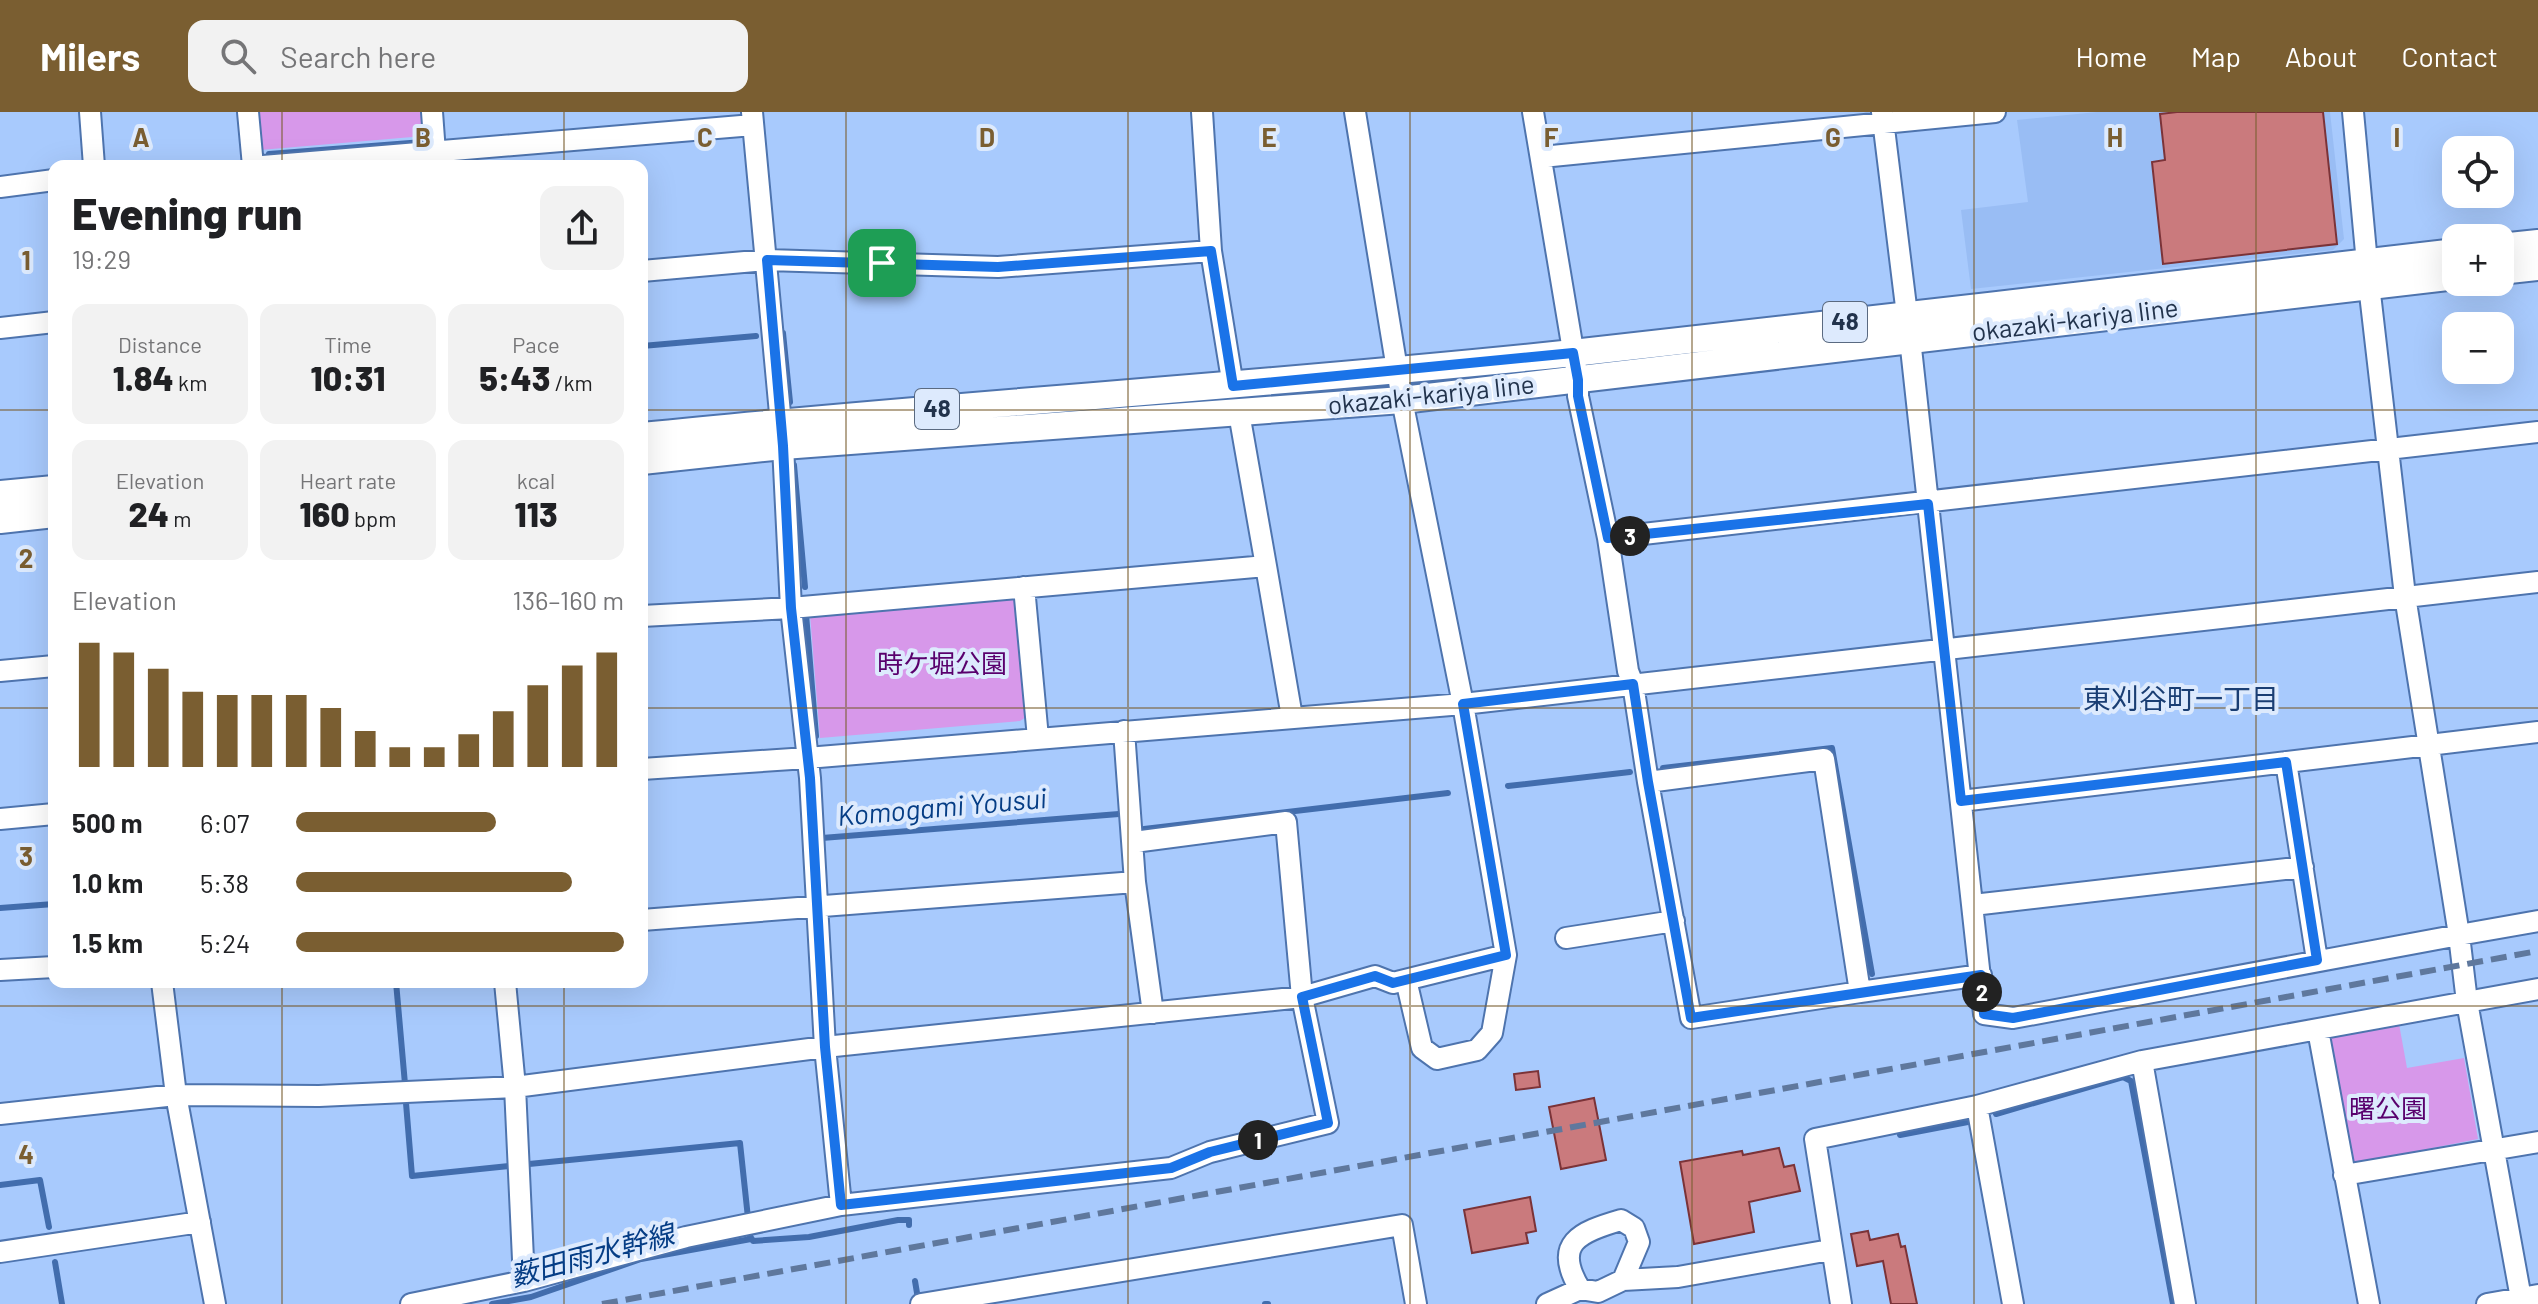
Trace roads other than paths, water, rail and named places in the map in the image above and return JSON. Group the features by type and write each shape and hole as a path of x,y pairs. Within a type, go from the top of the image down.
{"main road":[{"path":"2514,246 2538,243"},
{"name":"okazaki-kariya line","path":"648,460 782,434 1233,386 1573,353 1908,327 2368,273 2442,255"},
{"path":"2514,270 2538,267"},
{"name":"okazaki-kariya line","path":"2368,273 2442,276"},
{"name":"okazaki-kariya line","path":"648,436 782,434 1239,413 1402,400 1578,380 1908,327"},
{"path":"0,494 48,490"},
{"path":"0,520 48,515"}],"street":[{"path":"90,112 94,160"},
{"path":"248,112 252,160"},
{"path":"432,112 436,159"},
{"path":"1202,112 1211,251 1233,386"},
{"path":"1355,112 1402,400 1463,704 1506,955 1492,1033 1477,1050 1437,1059 1422,1048 1406,980"},
{"path":"1533,112 1578,380 1578,396 1608,538 1628,671 1633,684 1691,1018 1981,975"},
{"path":"1542,157 1882,117 1995,112"},
{"path":"2353,112 2405,596 2467,1002 2493,1148 2527,1299 2487,1304"},
{"path":"1882,117 1984,1014 2013,1018 2538,921"},
{"path":"411,160 753,118 782,434 791,608 807,758 825,1047 841,1205"},
{"path":"0,187 48,181"},
{"path":"648,270 767,260 998,267 1211,251"},
{"path":"0,328 48,323"},
{"path":"1239,413 1292,717"},
{"path":"1608,538 1928,504 2538,432"},
{"path":"648,616 791,608 1266,566"},
{"path":"648,769 1463,704 2538,582"},
{"path":"1024,587 1038,738"},
{"path":"0,671 48,667"},
{"path":"1124,731 1135,882 1153,1013"},
{"path":"1961,801 2538,732"},
{"path":"1648,782 1824,759 1860,992"},
{"path":"2286,762 2317,960"},
{"path":"0,819 48,815"},
{"path":"411,1304 524,1281 686,1237 841,1205 1171,1168 1210,1152 1328,1123 1302,997 1286,822 1134,842"},
{"path":"1973,905 2303,867"},
{"path":"648,920 1135,882"},
{"path":"1566,938 1674,921"},
{"path":"0,1114 176,1095 319,1096 515,1087 825,1047 1302,997 1375,976 1393,983 1506,955"},
{"path":"0,970 48,967"},
{"path":"163,988 176,1095 215,1304"},
{"path":"506,988 515,1087 524,1281"},
{"path":"1841,1304 1830,1250 1815,1139 1977,1106 2142,1061 2538,989"},
{"path":"2318,1030 2369,1304"},
{"path":"2142,1061 2185,1304"},
{"path":"1977,1106 2013,1304"},
{"path":"2344,1175 2538,1142"},
{"path":"1592,1295 1568,1270 1569,1251 1580,1236 1621,1220 1634,1228 1639,1242 1623,1280"},
{"path":"0,1252 200,1222"},
{"path":"921,1304 1402,1225 1416,1304"},
{"path":"1547,1304 1592,1295 1623,1280 1678,1277 1830,1250"}],"waterway":[{"name":"Komogami Yousui","path":"269,154 423,142"},
{"name":"Komogami Yousui","path":"783,333 790,402"},
{"name":"Komogami Yousui","path":"648,345 756,336"},
{"name":"Komogami Yousui","path":"794,465 805,587"},
{"name":"Komogami Yousui","path":"806,614 816,736"},
{"name":"Komogami Yousui","path":"1663,768 1832,748 1872,974"},
{"name":"Komogami Yousui","path":"1508,786 1630,772"},
{"name":"Komogami Yousui","path":"1144,829 1448,793"},
{"name":"Komogami Yousui","path":"822,835 822,838 1119,814"},
{"path":"0,908 48,904"},
{"path":"397,988 405,1084"},
{"name":"Komogami Yousui","path":"1996,1114 2123,1077 2131,1081 2173,1304"},
{"path":"406,1103 412,1176 509,1166"},
{"name":"Komogami Yousui","path":"1900,1135 1973,1121"},
{"path":"529,1164 740,1143 748,1218"},
{"path":"0,1185 40,1180 49,1227"},
{"path":"750,1236 753,1241 809,1237 898,1220 909,1220 909,1225"},
{"name":"薮田雨水幹線","path":"492,1304 531,1297 641,1259 751,1239"},
{"path":"55,1262 62,1304"},
{"path":"915,1281 918,1299"}],"railway":[{"path":"602,1304 2538,951"}],"district":[{"name":"東刈谷町一丁目","path":"2181,699"}],"park label":[{"name":"時ケ堀公園","path":"942,664"},
{"name":"曙公園","path":"2388,1109"}]}
